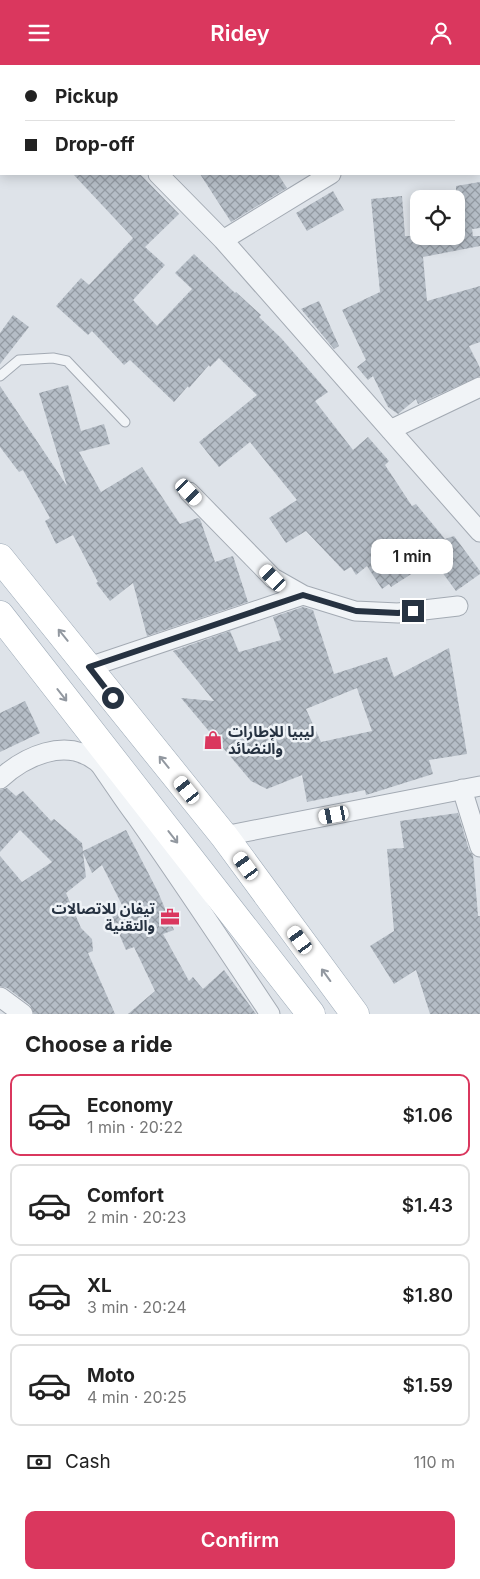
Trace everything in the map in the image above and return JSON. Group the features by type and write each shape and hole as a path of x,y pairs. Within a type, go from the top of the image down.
{"main road":[{"path":"3,567 89,667 224,836 355,1014"},
{"path":"0,615 312,1014"}],"street":[{"path":"159,175 223,240 480,532"},
{"path":"223,240 329,175"},
{"path":"390,430 480,387"},
{"path":"189,492 273,578 303,595 356,611 398,613 458,606"},
{"path":"89,667 303,595"},
{"path":"0,779 10,770 32,757 44,753 67,751 97,761 270,1014"},
{"path":"224,836 471,787 480,847"},
{"path":"0,997 23,1014"}],"lane":[{"path":"0,376 19,360 53,358 67,361 125,422"}],"building":[{"path":"74,175 141,175 179,214 145,247 165,265 133,300 157,326 192,289 175,273 194,254 261,315 259,317 281,338 328,392 315,401 353,450 368,437 389,461 385,465 412,506 416,504 445,539 454,536 480,571 480,574 456,591 433,560 391,587 389,584 382,589 367,566 356,575 351,567 344,571 306,531 286,543 269,518 297,500 250,442 219,467 199,442 257,395 219,358 210,367 209,365 174,402 130,360 124,365 92,331 88,335 56,306 81,278 89,285 133,238"},
{"path":"201,175 279,175 287,188 231,222"},
{"path":"480,182 480,228 472,229 473,236 480,236 480,246 423,257 427,301 480,286 480,342 469,346 480,368 480,376 418,404 416,399 398,414 388,407 373,376 368,380 357,367 366,360 342,310 380,292 371,199 402,196 405,236 410,236 410,245 465,245 465,190 456,190 456,186"},
{"path":"333,191 344,210 307,231 296,213"},
{"path":"319,301 339,346 334,349 301,309"},
{"path":"13,315 29,327 0,364 0,333"},
{"path":"68,385 81,431 104,424 110,444 79,452 101,492 142,467 180,524 200,519 215,562 233,556 248,602 147,636 133,583 110,601 96,583 98,582 73,535 56,544 45,521 50,518 23,470 19,472 0,447 0,386 67,486 39,393"},
{"path":"303,607 313,610 334,674 387,657 394,677 449,648 467,754 429,760 433,774 366,795 365,790 307,802 302,775 267,789 251,781 181,698 214,701 173,651 230,631 239,652 281,640 273,617","holes":["357,688 372,731 321,742 306,709"]},
{"path":"25,701 40,733 0,752 0,713"},
{"path":"7,788 16,796 23,791 51,821 54,819 82,843 83,851 126,830 158,892 174,930 163,934 189,981 193,977 203,989 224,970 256,1014 128,1014 155,991 134,947 126,950 110,913 123,907 102,865 92,873 83,853 86,877 66,893 81,928 92,939 93,951 88,953 115,1014 34,1014 30,1005 7,988 0,986 0,856 22,882 52,862 20,830 0,852 0,790"},
{"path":"458,813 469,850 473,855 478,916 480,916 480,1014 430,1014 416,970 394,984 370,946 394,931 387,849 404,848 400,821"}],"place":[{"name":"ليبيا للإطارات والنضائد","path":"213,740"},
{"name":"تيفان للاتصالات والتقنية","path":"170,917"}],"route":[{"path":"113,698 89,667 303,595 356,611 398,613 413,611"}]}
